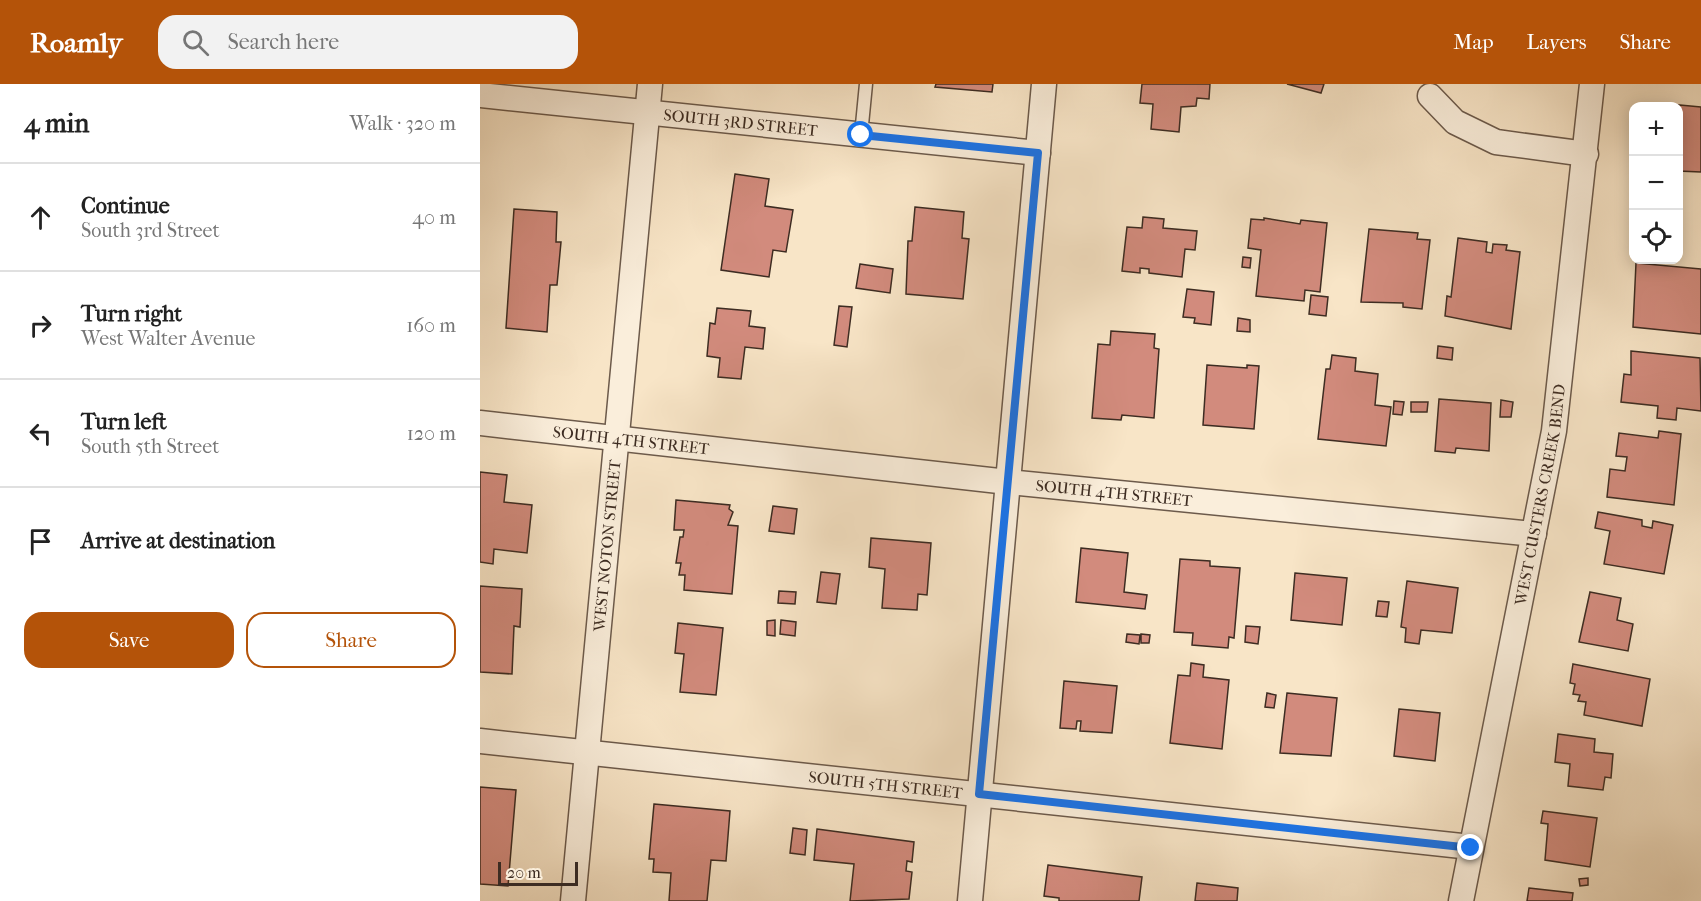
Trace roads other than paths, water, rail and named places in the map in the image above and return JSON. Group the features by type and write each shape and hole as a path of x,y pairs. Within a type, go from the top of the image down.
{"street":[{"name":"WEST NOTON STREET","path":"573,901 650,84"},
{"path":"970,901 1044,84"},
{"name":"WEST CUSTERS CREEK BEND","path":"1461,901 1498,701 1554,431 1592,84"},
{"name":"SOUTH 3RD STREET","path":"480,95 1038,153"},
{"path":"1430,96 1455,122 1496,142 1586,154"},
{"name":"SOUTH 4TH STREET","path":"480,423 1008,482 1534,534"},
{"name":"SOUTH 5TH STREET","path":"480,741 1471,848"}],"lane":[{"path":"861,135 866,84"}]}
